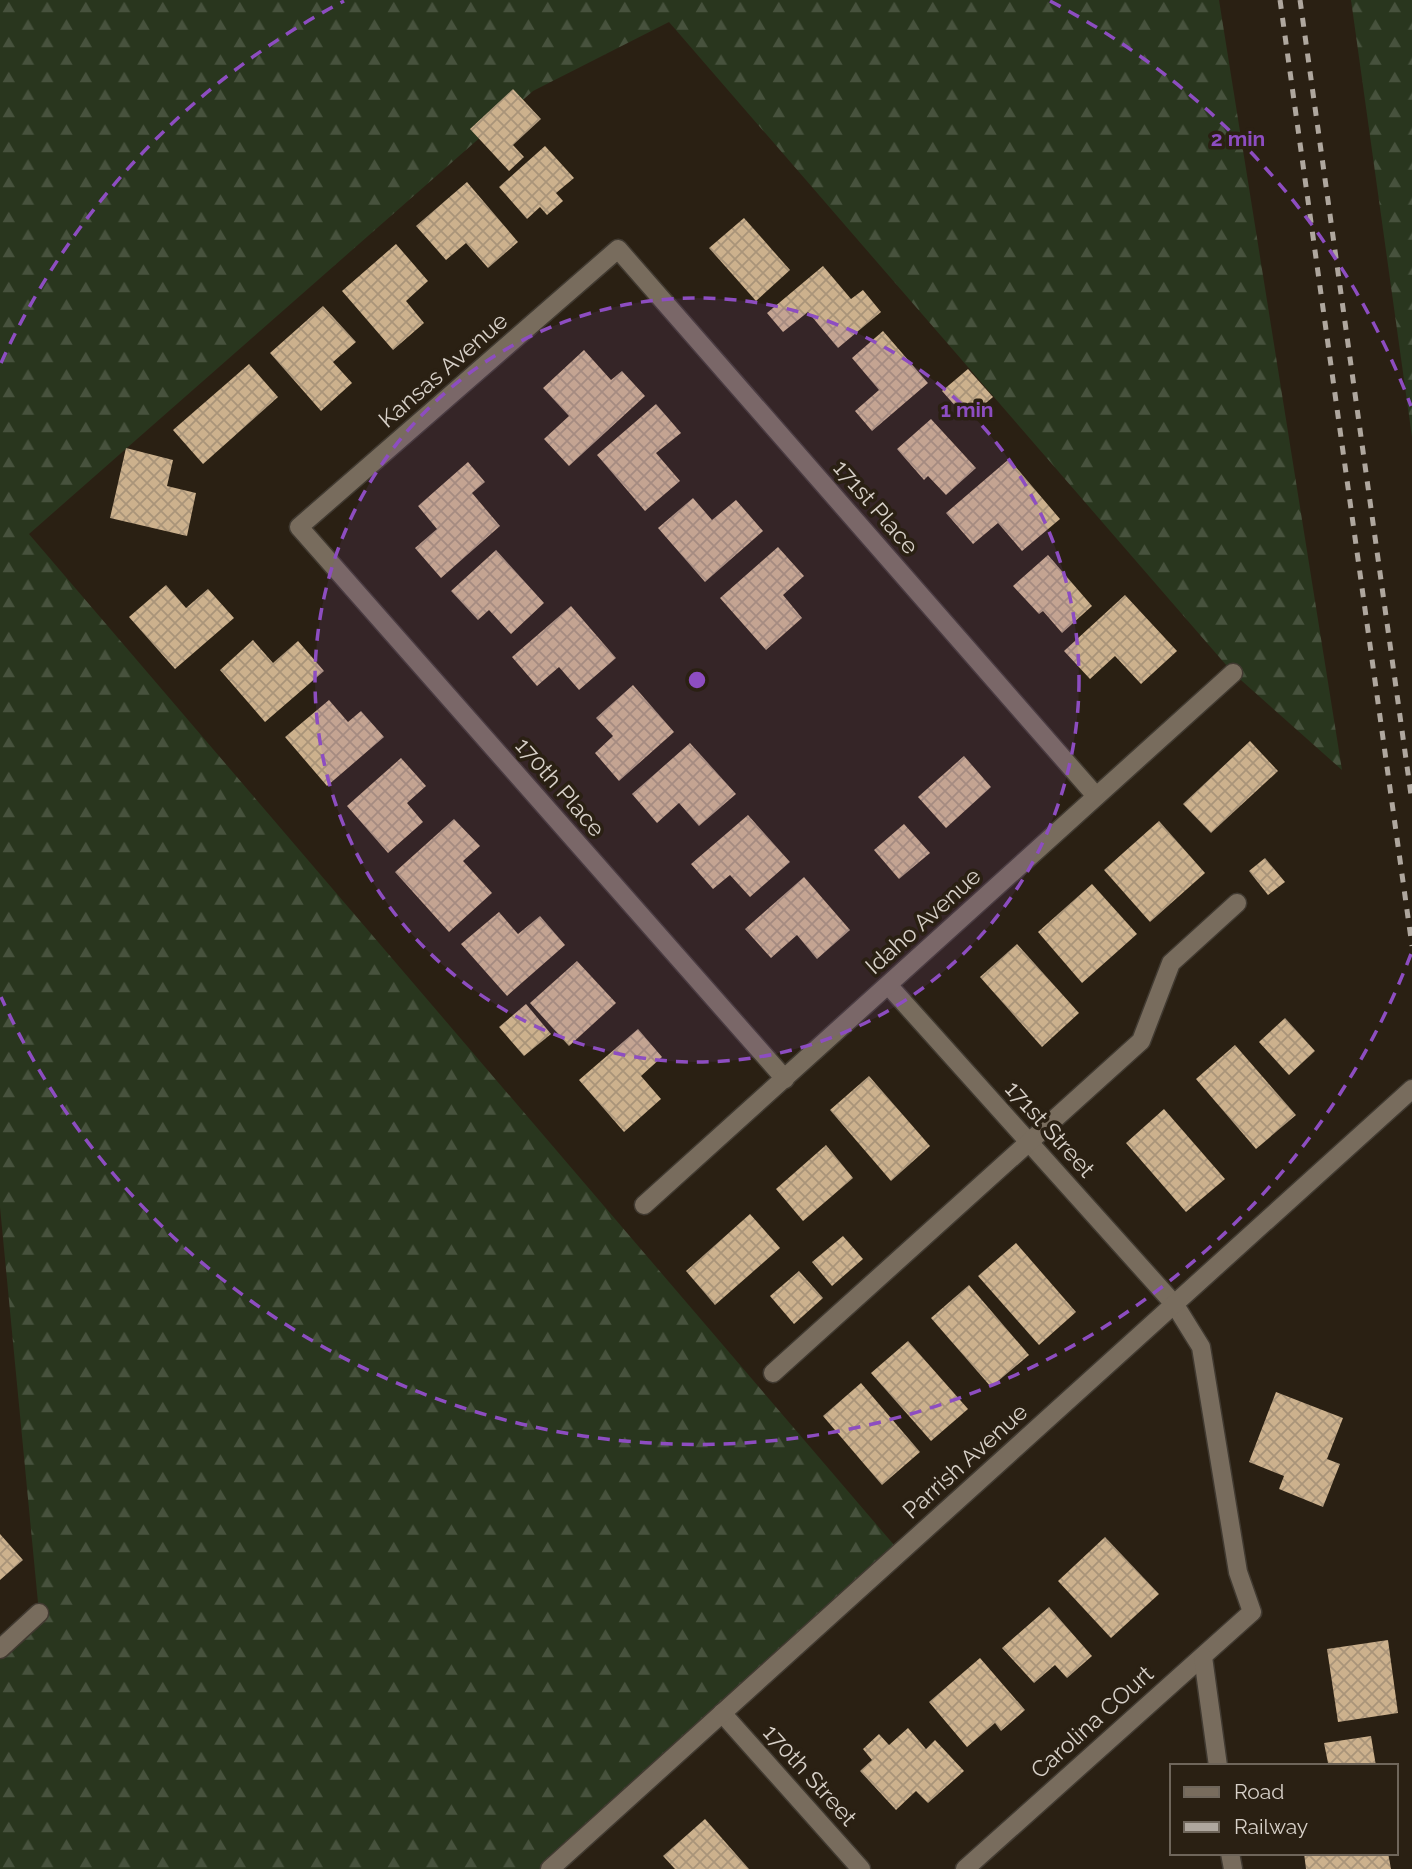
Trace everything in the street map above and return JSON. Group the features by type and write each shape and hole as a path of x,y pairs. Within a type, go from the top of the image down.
{"street":[{"name":"Kansas Avenue","path":"299,527 618,249"},
{"name":"171st Place","path":"618,249 1096,796"},
{"name":"170th Place","path":"299,527 785,1079"},
{"name":"Idaho Avenue","path":"644,1206 1233,673"},
{"path":"773,1373 1141,1041 1171,963 1237,903"},
{"name":"171st Street","path":"889,986 1175,1305 1201,1346 1238,1572 1252,1612"},
{"name":"Parrish Avenue","path":"550,1869 1412,1089"},
{"name":"Carolina COurt","path":"965,1869 1252,1612"},
{"path":"0,1649 39,1613"},
{"path":"1203,1657 1218,1764"},
{"name":"170th Street","path":"722,1713 861,1869"}],"green space":[{"path":"0,0 1219,0 1342,770 1233,673 669,22 533,91 29,534 900,1552 550,1869 0,1869 0,1649 39,1613 0,1207"},
{"path":"1351,0 1412,0 1412,437"}],"building":[{"path":"513,89 541,119 513,145 524,157 509,171 470,129"},
{"path":"545,146 574,178 556,193 563,201 547,215 540,207 527,219 499,187"},
{"path":"467,182 518,242 488,268 466,243 446,260 416,226"},
{"path":"744,218 790,270 756,301 709,248"},
{"path":"396,244 428,281 406,301 424,323 393,350 342,291"},
{"path":"823,266 851,299 863,290 881,312 838,348 808,312 783,332 767,313"},
{"path":"323,306 356,342 333,362 352,383 321,411 270,353"},
{"path":"883,331 928,383 872,431 855,411 879,390 852,358"},
{"path":"584,350 611,380 622,371 645,396 569,466 544,439 569,416 543,388"},
{"path":"249,364 278,397 203,464 173,430"},
{"path":"968,369 993,397 967,419 942,391"},
{"path":"656,404 681,433 656,453 680,481 645,511 597,455"},
{"path":"931,419 976,468 946,495 928,476 924,480 897,449"},
{"path":"126,448 173,460 167,486 196,493 187,536 110,518"},
{"path":"1009,459 1060,519 1022,551 998,523 973,544 946,513"},
{"path":"468,462 485,482 472,493 500,526 441,578 415,548 437,529 418,506"},
{"path":"693,498 712,520 736,500 763,531 705,582 658,528"},
{"path":"778,547 804,576 783,595 802,618 766,650 720,598"},
{"path":"496,550 544,603 511,634 489,610 478,620 451,591"},
{"path":"1048,555 1092,606 1062,633 1043,611 1039,614 1013,586"},
{"path":"166,585 186,608 208,589 234,618 175,669 129,617"},
{"path":"1125,595 1177,651 1141,684 1115,656 1090,679 1064,651"},
{"path":"571,606 616,658 579,690 559,667 537,686 512,657"},
{"path":"253,640 273,663 298,641 324,671 265,722 220,670"},
{"path":"633,685 674,732 619,781 595,753 613,736 596,718"},
{"path":"329,700 348,722 361,711 384,737 327,786 285,737"},
{"path":"1250,741 1278,771 1211,833 1183,804"},
{"path":"690,743 736,794 699,826 679,803 657,823 632,794"},
{"path":"964,756 991,787 946,828 918,797"},
{"path":"401,758 426,786 407,803 423,822 388,853 347,806"},
{"path":"748,815 790,862 750,897 730,875 713,889 691,864"},
{"path":"454,819 480,846 463,861 492,893 449,932 395,872"},
{"path":"1159,821 1205,873 1150,922 1104,870"},
{"path":"904,824 930,853 899,879 874,850"},
{"path":"1265,858 1285,882 1268,895 1249,871"},
{"path":"804,877 850,930 817,959 797,935 771,958 745,929"},
{"path":"1092,884 1137,934 1082,983 1038,932"},
{"path":"499,912 518,934 540,916 565,945 507,996 461,944"},
{"path":"1017,944 1079,1013 1042,1047 980,977"},
{"path":"577,961 616,1003 569,1046 530,1003"},
{"path":"526,1004 551,1034 524,1056 499,1027"},
{"path":"1285,1018 1315,1051 1289,1075 1259,1042"},
{"path":"638,1029 662,1057 641,1076 661,1099 624,1132 579,1080"},
{"path":"1235,1045 1296,1115 1256,1149 1196,1079"},
{"path":"869,1076 930,1146 891,1181 830,1110"},
{"path":"1164,1109 1225,1179 1186,1212 1126,1143"},
{"path":"826,1145 853,1178 803,1221 776,1189"},
{"path":"750,1214 780,1248 715,1305 686,1271"},
{"path":"843,1236 863,1259 832,1286 812,1262"},
{"path":"1016,1243 1076,1312 1039,1345 978,1276"},
{"path":"799,1271 823,1298 794,1324 770,1296"},
{"path":"969,1285 1029,1355 991,1387 931,1318"},
{"path":"908,1341 968,1409 931,1441 871,1373"},
{"path":"861,1383 920,1452 882,1485 823,1416"},
{"path":"1276,1392 1343,1418 1327,1459 1340,1464 1323,1507 1279,1489 1284,1476 1249,1462"},
{"path":"0,1534 23,1560 0,1580"},
{"path":"1105,1537 1159,1594 1111,1638 1058,1581"},
{"path":"1049,1607 1092,1656 1067,1678 1055,1665 1034,1683 1002,1648"},
{"path":"1388,1640 1398,1713 1338,1722 1327,1649"},
{"path":"980,1658 1025,1710 1001,1731 995,1723 967,1747 929,1702"},
{"path":"908,1728 926,1749 935,1740 964,1771 928,1803 916,1791 896,1810 860,1771 872,1760 863,1749 879,1734 889,1745"},
{"path":"1371,1736 1376,1764 1325,1764 1328,1763 1324,1743"},
{"path":"705,1819 749,1869 675,1869 663,1856"},
{"path":"1304,1855 1388,1855 1391,1869 1306,1869"}],"railway":[{"path":"1280,0 1412,946"},
{"path":"1300,0 1412,802"}]}
